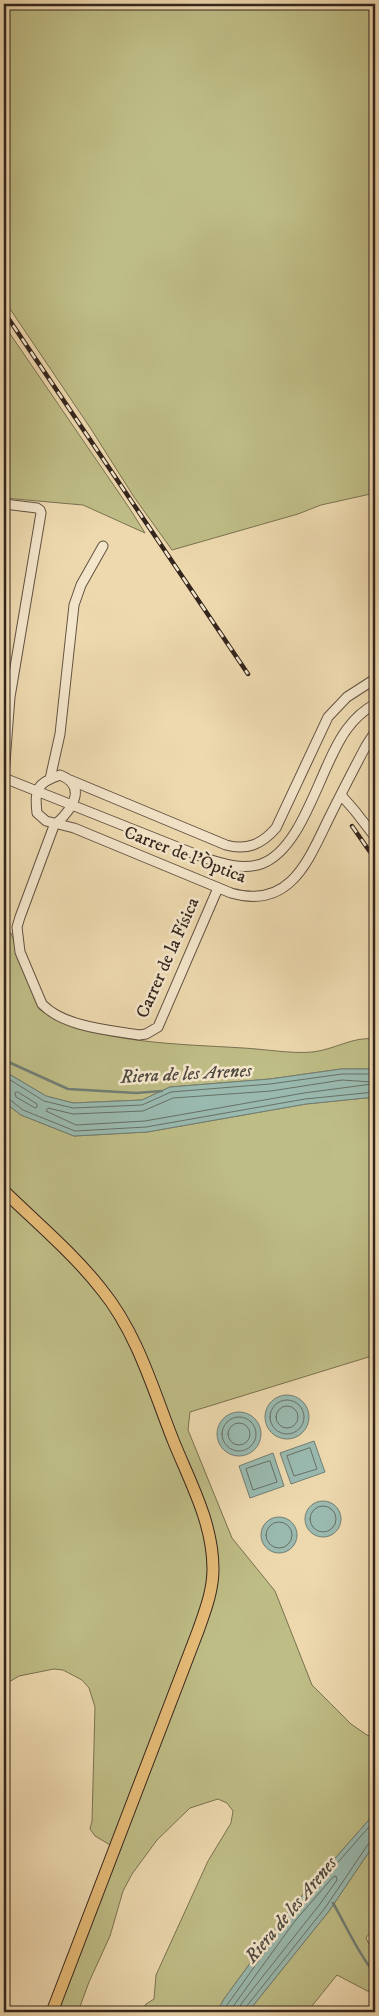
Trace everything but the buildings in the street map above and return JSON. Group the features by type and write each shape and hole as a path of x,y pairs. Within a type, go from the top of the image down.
{"main road":[{"path":"4,1191 88,1274 107,1296 126,1327 156,1394 203,1513 210,1537 213,1570 209,1600 198,1631 52,2012"}],"street":[{"path":"4,504 40,510 10,697 4,777 217,862 244,867 260,864 275,856 287,845 338,742 356,718 375,704"},
{"path":"50,779 56,759 74,605 81,585 103,546"},
{"path":"37,791 40,785 60,775 100,794 226,845 236,848 253,846 261,842 276,828 328,717 347,697 375,678"},
{"name":"Carrer de l'Òptica","path":"37,791 35,797 37,813 46,821 74,828 218,888 243,897 252,897 273,893 291,882 307,862 375,732"},
{"path":"56,759 60,775"},
{"path":"56,823 74,806 74,785 70,780"},
{"path":"75,794 88,791 100,794"},
{"path":"341,795 356,811 375,837"},
{"path":"66,815 74,828"},
{"name":"Carrer de la Física","path":"56,823 20,916 17,934 20,952 42,1004 48,1010 78,1023 139,1034 146,1034 158,1027 218,888"}],"shaded area":[{"path":"4,4 375,4 375,493 321,505 298,514 172,550 134,497 91,429 4,300"},
{"path":"4,325 145,533 83,505 4,498"},
{"path":"4,927 11,933 39,1009 60,1021 110,1036 137,1040 287,1052 320,1051 359,1039 375,1039 375,1069 341,1069 270,1079 170,1087 142,1100 73,1103 46,1096 4,1071"},
{"path":"375,1097 375,1355 190,1412 188,1430 232,1538 275,1591 312,1685 351,1724 375,1738 375,1813 286,1914 224,1999 217,2012 141,2012 146,2004 154,1999 156,1975 208,1861 231,1823 233,1811 227,1803 218,1799 190,1808 157,1840 132,1874 123,1891 110,1936 89,1982 78,2012 47,2012 112,1846 95,1836 90,1829 92,1821 95,1707 89,1688 82,1680 63,1670 54,1669 19,1676 4,1685 4,1102 21,1115 74,1136 147,1132 306,1104"},
{"path":"375,1843 375,1926 366,1938 375,1956 375,1995 337,1975 307,2012 248,2012 329,1911"}],"water":[{"path":"341,1069 375,1069 375,1097 306,1104 147,1132 74,1136 21,1115 4,1102 4,1071 46,1096 73,1103 142,1100 170,1087 270,1079"},
{"path":"287,1395 299,1399 305,1405 309,1417 305,1429 299,1435 287,1439 275,1435 269,1429 265,1417 269,1405 275,1399"},
{"path":"235,1412 243,1412 255,1418 261,1434 255,1450 243,1456 235,1456 223,1450 217,1438 217,1430 223,1418"},
{"path":"314,1441 325,1472 291,1484 280,1453"},
{"path":"273,1453 284,1486 250,1498 239,1466"},
{"path":"323,1501 335,1507 341,1519 335,1531 323,1537 311,1531 305,1519 311,1507"},
{"path":"279,1517 291,1523 297,1535 291,1547 279,1553 267,1547 261,1535 267,1523"},
{"path":"375,1813 375,1843 329,1911 248,2012 217,2012 224,1999 286,1914"}],"waterway":[{"name":"Riera de les Arenes","path":"4,1060 68,1089 136,1093 162,1091"},
{"path":"333,1903 357,1948 375,1974"}],"railway":[{"path":"4,312 248,674"},
{"path":"352,826 375,859"}]}
